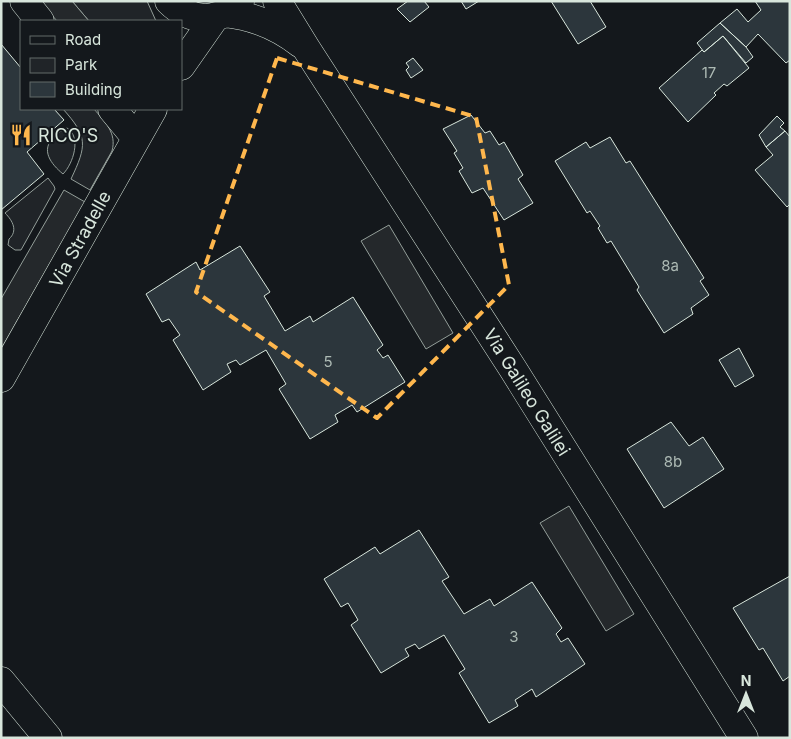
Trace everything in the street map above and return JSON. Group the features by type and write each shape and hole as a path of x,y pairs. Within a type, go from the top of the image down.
{"street":[{"path":"24,1 39,20"},
{"path":"168,1 172,20"},
{"name":"Via Galileo Galilei","path":"168,1 189,16 202,18 227,10 248,16 279,29 306,48"},
{"name":"Via Galileo Galilei","path":"277,1 513,369 744,738"},
{"path":"182,65 227,10"},
{"path":"113,110 136,138"},
{"name":"Via Stradelle","path":"3,374 152,110"},
{"path":"1,681 48,738"}],"highlighted area":[{"path":"277,58 476,117 509,285 377,418 196,292"}],"green space":[{"path":"72,1 147,1 156,20 88,20"},
{"path":"64,110 95,110 106,123 113,139 112,151 90,190 71,179 80,158 82,142 81,134"},
{"path":"67,128 72,132 75,144 73,157 63,174 51,161 48,147 54,137"},
{"path":"48,178 55,189 21,250 15,250 8,245 14,229 5,213"}],"shaded area":[{"path":"40,1 72,1 88,20 56,20"},
{"path":"64,190 85,202 1,349 1,299"},
{"path":"389,225 453,333 426,349 361,241"},
{"path":"569,506 634,614 606,631 540,523"}],"building":[{"path":"408,1 424,1 429,7 410,22 397,9"},
{"path":"461,1 479,1 466,9"},
{"path":"551,1 590,1 606,27 578,44"},
{"path":"755,1 790,1 790,60 786,63 758,34 746,47 720,23 737,9 748,22 761,10"},
{"path":"720,23 746,47 753,57 746,63 723,36 704,52 697,43"},
{"path":"723,36 749,68 727,86 724,84 714,93 716,95 688,122 659,88 702,50 704,52"},
{"path":"1,44 20,67 20,110 55,110 64,120 27,152 44,174 1,210"},
{"path":"413,58 423,70 411,78 406,70 409,67 406,63"},
{"path":"471,115 485,133 490,131 499,145 504,142 523,175 518,179 533,203 504,220 483,188 472,193 459,171 463,168 454,153 457,151 443,129"},
{"path":"777,116 784,123 780,127 785,131 766,147 759,135"},
{"path":"785,131 790,137 790,204 787,207 755,170 773,155 766,147"},
{"path":"610,137 626,163 630,161 704,278 700,281 709,295 691,308 693,314 664,333 637,290 639,287 611,241 607,243 598,228 600,226 590,211 587,213 555,161 586,142 590,148"},
{"path":"240,246 270,292 264,296 285,331 310,316 313,322 353,297 383,345 377,350 383,358 388,355 405,382 357,412 352,405 335,415 338,422 310,439 279,389 286,384 266,350 240,365 236,360 227,364 231,372 203,390 173,340 180,335 169,319 162,322 146,294 196,262 200,270"},
{"path":"739,348 754,376 735,387 719,360"},
{"path":"671,422 689,446 703,437 724,469 664,508 627,449"},
{"path":"419,530 449,577 442,581 464,614 490,599 494,606 532,582 562,628 556,634 561,642 568,638 585,664 536,697 532,689 515,700 518,706 489,723 459,673 465,669 444,635 419,649 415,644 405,649 409,656 381,673 351,625 358,620 348,603 341,607 324,579 375,547 380,554"},
{"path":"790,576 790,676 783,681 763,648 759,650 733,608"}],"place":[{"name":"RICO'S","path":"21,135"}]}
